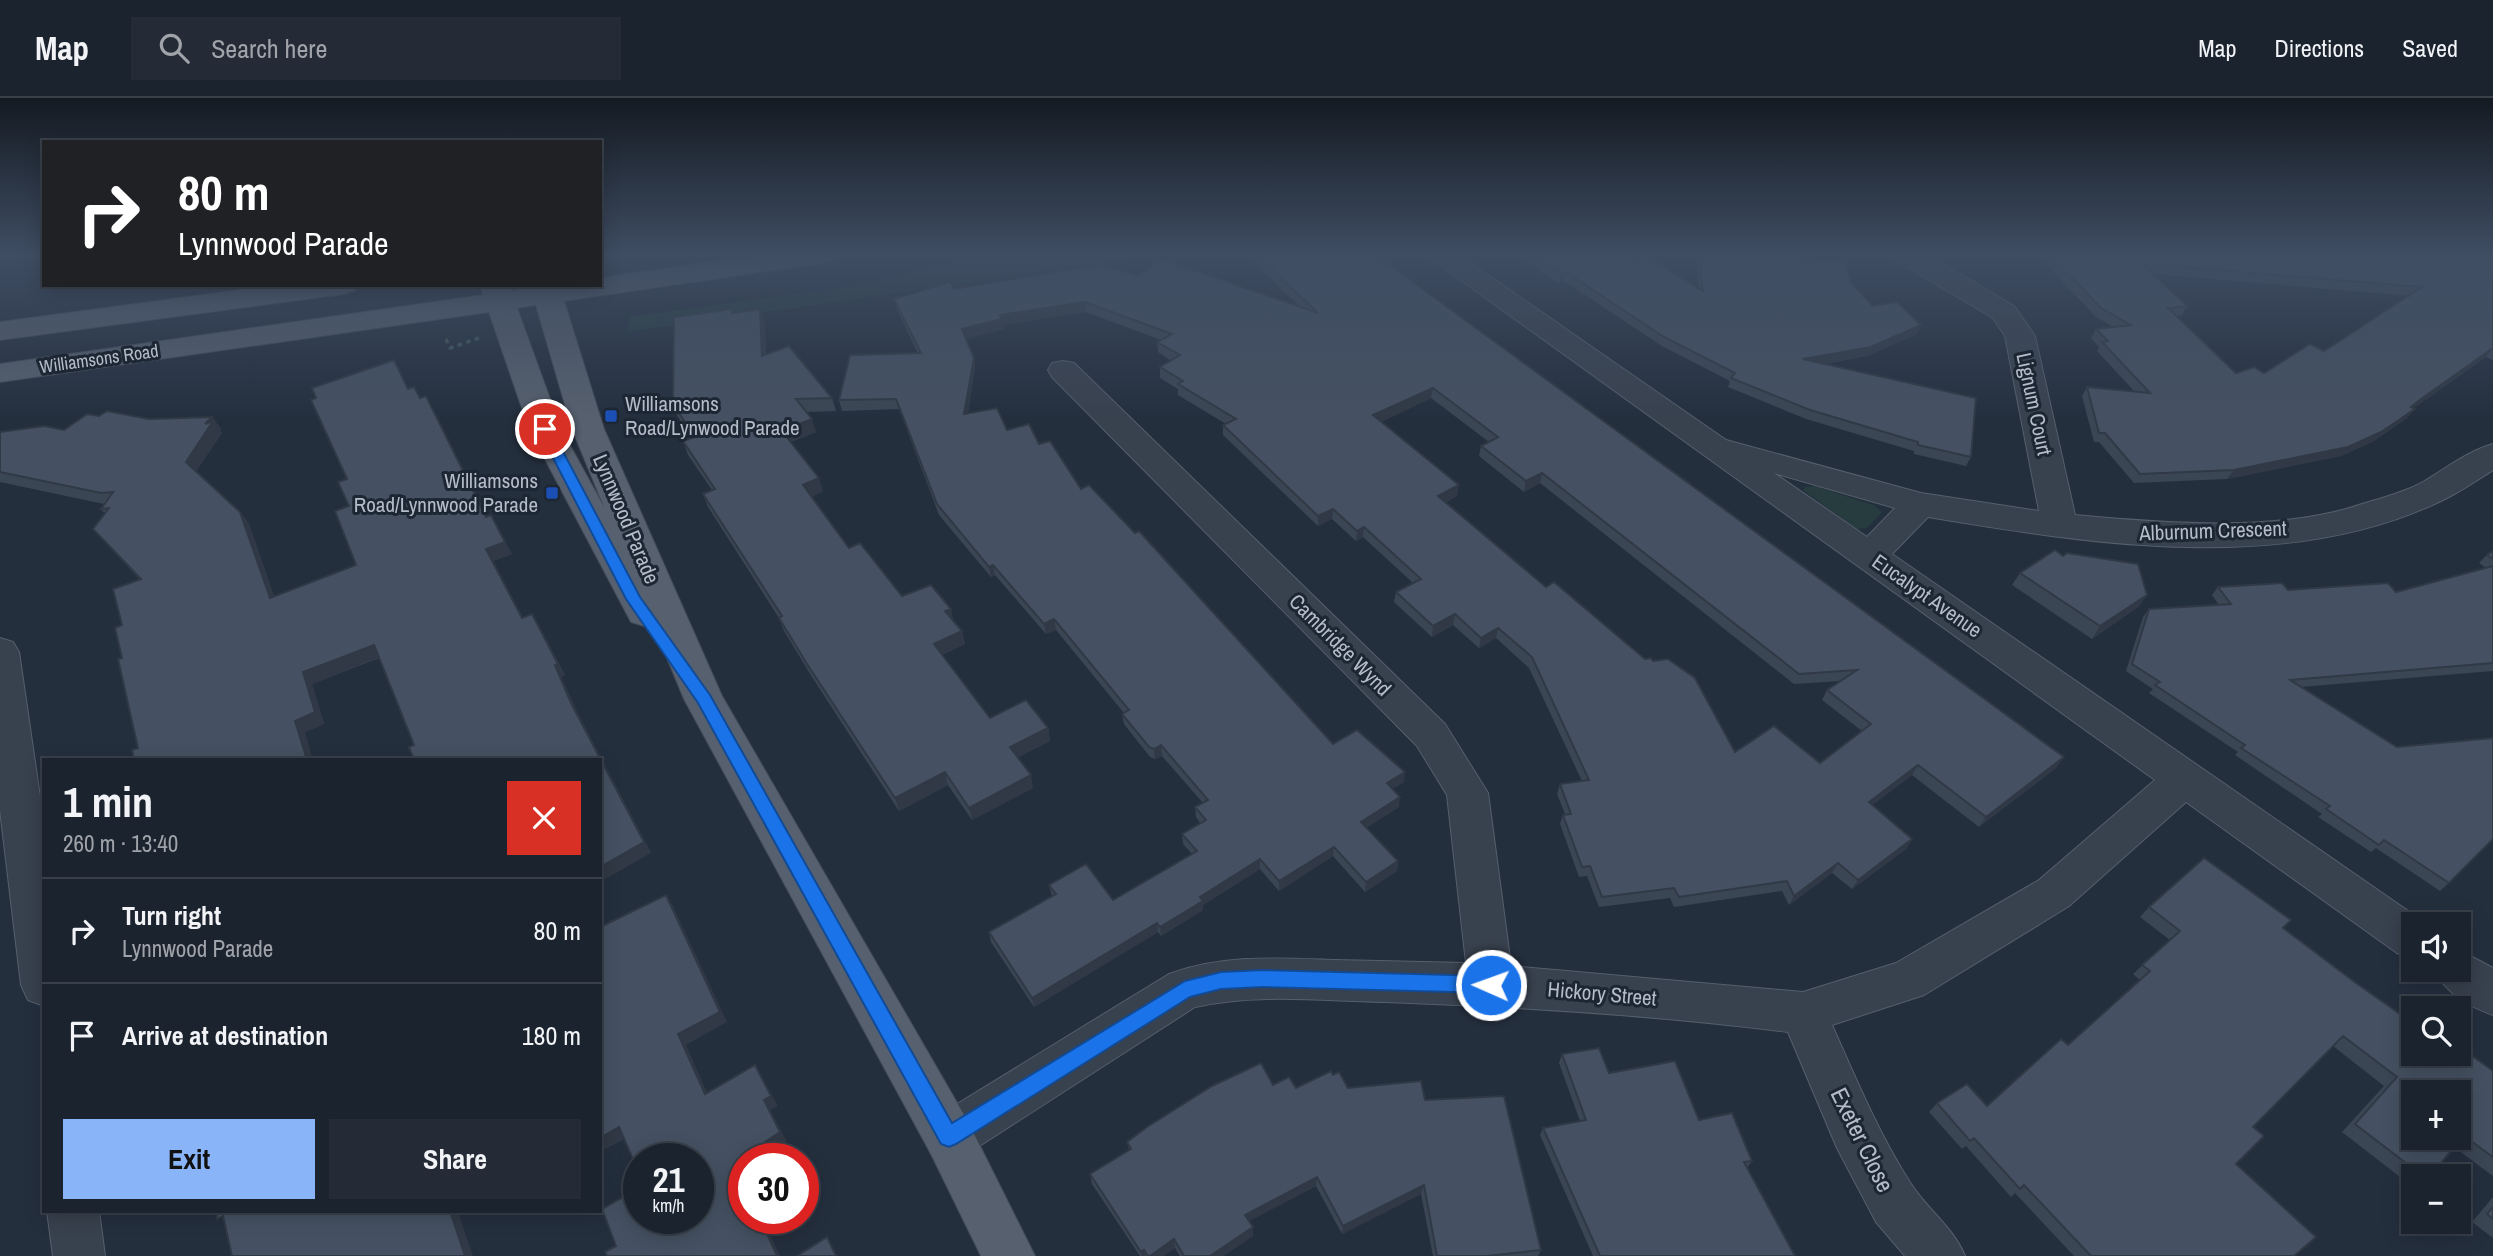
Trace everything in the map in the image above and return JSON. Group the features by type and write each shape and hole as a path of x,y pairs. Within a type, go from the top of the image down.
{"main road":[{"name":"Williamsons Road","path":"0,331 164,309"},
{"name":"Williamsons Road","path":"0,373 402,309"},
{"name":"Lynnwood Parade","path":"502,309 545,429 634,599 704,699 949,1137 1009,1256"},
{"name":"Lynnwood Parade","path":"552,309 588,429 704,699"}],"street":[{"name":"Eucalypt Avenue","path":"1516,309 1870,555 2401,931"},
{"name":"Lignum Court","path":"1999,309 2004,312 2020,336 2060,527"},
{"name":"Cambridge Wynd","path":"1063,370 1431,735 1467,793 1491,985"},
{"name":"Alburnum Crescent","path":"1708,443 1786,463 1920,504 2060,527 2177,535 2303,527 2394,507 2447,485 2493,455"},
{"path":"1870,555 1920,504"},
{"path":"0,652 42,970"},
{"name":"Hickory Street","path":"949,1137 1185,989 1221,981 1263,978 1491,985 1741,1005 1803,1013 1908,980 2054,893 2184,779"},
{"path":"2471,979 2493,994"},
{"name":"Exeter Close","path":"1803,1013 1855,1131 1894,1205 1939,1256"},
{"path":"73,1213 79,1256"}],"green space":[{"path":"687,309 786,309 628,332 629,317"},
{"path":"1815,486 1873,505 1882,512 1867,528 1857,529 1803,490 1805,487"}],"building":[{"path":"732,309 732,313 760,309 762,356 789,346 832,398 796,399 812,419 782,431 819,478 803,485 849,548 860,543 902,596 931,585 951,609 945,611 962,631 934,644 990,718 1026,700 1048,728 1010,747 1031,775 969,808 945,772 895,798 807,664 779,618 782,616 703,494 715,489 683,441 695,437 673,404 674,317"},
{"path":"899,309 1039,309 1000,315 1002,319 962,329 974,358 964,414 997,408 1007,430 1029,424 1039,444 1050,441 1081,489 1089,485 1135,533 1139,531 1333,744 1357,730 1405,772 1387,783 1400,797 1361,822 1398,861 1366,882 1334,847 1279,881 1260,859 1200,897 1203,901 1160,927 1157,923 1032,998 989,932 1056,894 1049,885 1086,864 1113,900 1197,851 1182,834 1206,820 1195,807 1208,800 1161,745 1154,749 1149,747 1122,714 1129,710 1054,619 1044,624 993,565 989,567 937,504 896,399 839,400 850,355 921,353"},
{"path":"1104,309 1307,309 1318,313 1314,309 1450,309 2064,757 1986,817 1918,765 1869,802 1912,839 1858,880 1838,863 1794,896 1787,881 1679,897 1674,888 1602,897 1590,866 1582,867 1563,815 1571,814 1560,784 1589,780 1532,657 1498,628 1481,638 1455,614 1433,626 1396,592 1421,579 1364,527 1357,531 1333,509 1318,516 1223,425 1236,419 1178,384 1183,381 1160,367 1180,355 1157,342 1172,334","holes":["1433,388 1498,437 1481,446 1526,481 1542,473 1799,674 1857,670 1827,690 1871,724 1820,763 1774,726 1735,752 1695,678 1668,659 1645,659 1554,582 1546,587 1438,496 1459,485 1373,415"]},
{"path":"1622,309 1904,309 1921,325 1871,347 1803,359 1976,398 1971,457 1918,445 1918,442 1810,410 1731,378 1735,373 1664,337"},
{"path":"2103,309 2169,309 2236,373 2254,367 2264,373 2310,344 2324,351 2388,309 2493,309 2493,348 2411,407 2415,409 2381,432 2348,447 2234,470 2140,474 2105,433 2099,433 2087,387 2150,393 2102,342 2108,341 2096,329 2131,325"},
{"path":"394,360 408,389 414,387 420,398 426,396 486,517 491,515 505,542 486,549 522,618 532,614 558,664 555,665 571,703 600,758 413,758 409,747 414,745 374,645 303,672 315,712 295,721 306,758 134,758 132,750 138,748 118,659 122,658 115,628 122,625 113,589 141,579 93,529 109,508 101,509 113,492 101,493 0,472 0,432 44,426 64,430 87,414 99,416 107,411 149,419 212,417 205,424 213,421 186,462 240,512 270,598 356,565 335,511 349,506 338,482 347,479 311,400 316,398 312,388"},
{"path":"2055,550 2063,556 2067,553 2138,564 2147,595 2100,626 2020,573"},
{"path":"2493,566 2493,663 2290,680 2397,747 2493,738 2493,839 2449,883 2384,840 2379,845 2326,809 2330,806 2241,748 2245,745 2155,685 2160,682 2132,664 2149,609 2231,604 2218,587 2282,583 2288,590 2388,583 2396,592"},
{"path":"602,762 644,842 602,866"},
{"path":"2204,858 2291,920 2283,928 2401,1015 2401,1066 2471,1066 2471,1055 2493,1071 2493,1157 2471,1141 2471,1080 2401,1080 2401,1150 2452,1150 2440,1164 2407,1164 2355,1124 2397,1077 2343,1036 2253,1127 2264,1136 2236,1164 2316,1237 2294,1256 2091,1256 2024,1185 2020,1189 1974,1138 1970,1141 1937,1103 1967,1084 1987,1106 2061,1039 2068,1045 2150,971 2142,965 2180,931 2149,907"},
{"path":"666,895 720,1012 678,1034 705,1094 755,1065 771,1096 764,1100 780,1132 766,1143 728,1143 728,1234 767,1234 777,1256 607,1256 605,1252 616,1246 602,1209 623,1197 623,1234 714,1234 714,1143 626,1143 619,1127 602,1137 602,926"},
{"path":"1599,1048 1609,1073 1675,1061 1699,1120 1732,1113 1752,1161 1744,1162 1795,1256 1600,1256 1543,1128 1586,1120 1562,1054"},
{"path":"1261,1063 1273,1085 1289,1077 1296,1088 1331,1071 1333,1075 1339,1072 1348,1088 1421,1081 1425,1100 1504,1096 1541,1250 1486,1256 1437,1256 1424,1185 1343,1226 1317,1177 1245,1215 1253,1227 1210,1256 1184,1256 1174,1239 1150,1256 1144,1250 1141,1252 1090,1174 1131,1149 1127,1142 1147,1127 1212,1086"},
{"path":"2493,1207 2493,1219 2487,1214"},
{"path":"216,1213 451,1213 465,1256 232,1256 223,1216 217,1219"},
{"path":"827,1237 836,1256 797,1256"}],"place":[{"name":"Williamsons Road/Lynwood Parade","path":"611,416"},
{"name":"Williamsons Road/Lynnwood Parade","path":"552,493"}],"route":[{"path":"545,429 634,599 704,699 949,1137 1185,989 1221,981 1263,978 1491,985"}]}
